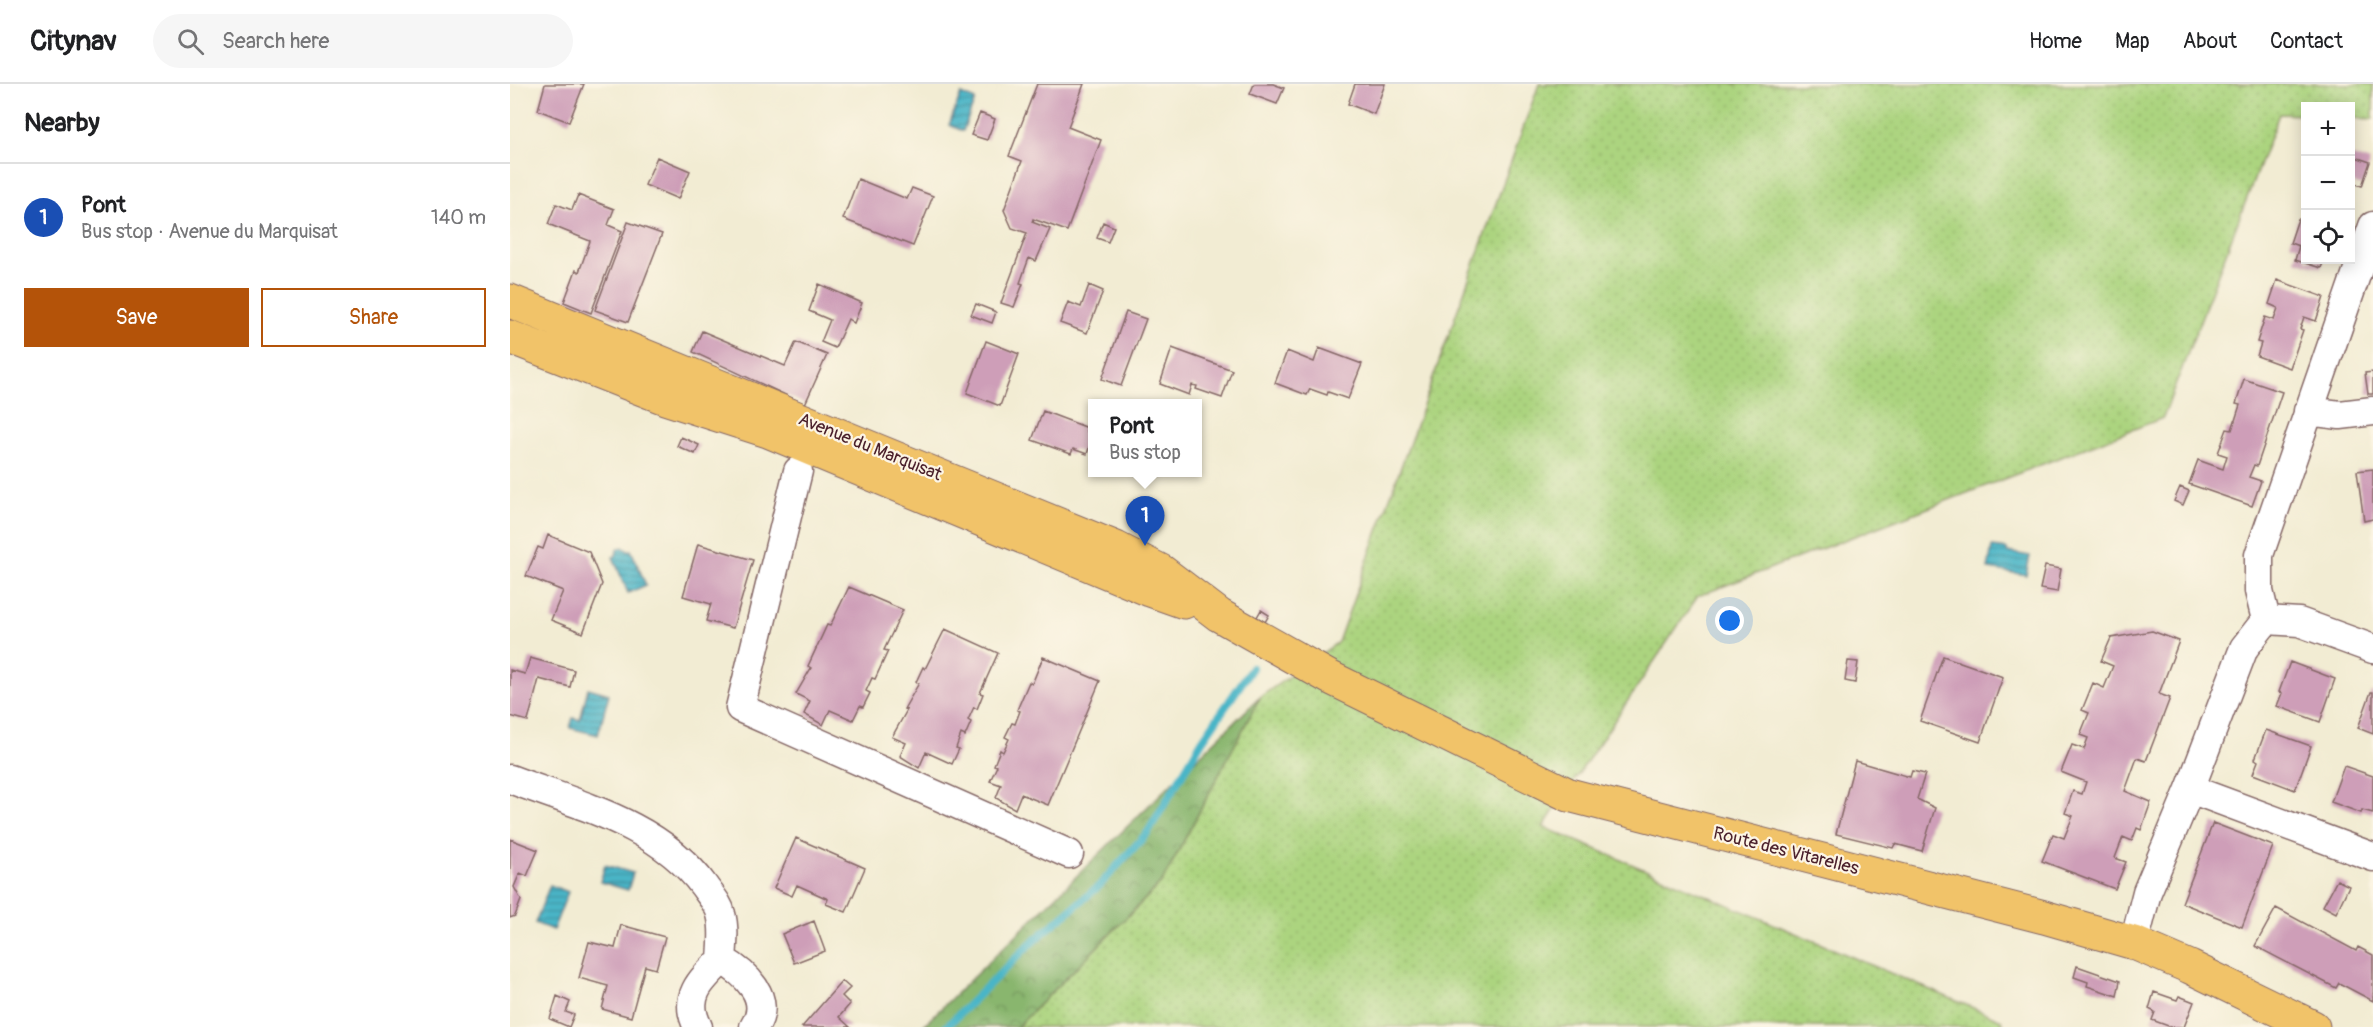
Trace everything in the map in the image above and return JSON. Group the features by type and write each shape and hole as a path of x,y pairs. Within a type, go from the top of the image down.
{"main road":[{"name":"Avenue du Marquisat","path":"510,301 1116,548 1161,571 1219,615 1271,644"},
{"name":"Avenue du Marquisat","path":"510,337 664,398 768,431 1150,590 1219,615"},
{"name":"Route des Vitarelles","path":"1271,644 1329,677 1569,795 2044,917 2134,943 2190,966 2313,1027"}],"street":[{"path":"2266,620 2259,591 2259,555 2373,226"},
{"path":"2308,411 2340,415 2373,411"},
{"path":"798,471 741,708 1070,854"},
{"path":"2266,620 2299,621 2373,649"},
{"path":"2134,943 2147,892 2190,789 2244,648 2266,620"},
{"path":"510,779 618,820 644,834 669,850 701,882 721,912 723,928 722,960 694,991 691,1003 692,1015 698,1027"},
{"path":"2190,789 2373,857"},
{"path":"722,960 736,968 755,987 760,999 760,1011 754,1027"}],"green space":[{"path":"1539,84 2373,84 2373,119 2355,118 2355,102 2301,102 2301,115 2279,114 2163,418 1698,596 1543,827 2002,1020 2004,1027 1017,1027 1162,882 1260,697 1338,642"},
{"path":"1260,697 1162,882 1017,1027 922,1027"}],"water":[{"path":"961,94 975,100 963,131 949,125"},
{"path":"623,547 628,551 631,550 646,585 628,593 613,557 616,556 617,549"},
{"path":"1992,547 2030,556 2026,575 1988,569"},
{"path":"588,688 609,694 598,735 570,728 573,718 580,720"},
{"path":"605,865 633,873 628,890 600,882"},
{"path":"550,885 568,892 553,930 535,923"}],"building":[{"path":"545,84 584,84 569,122 538,110"},
{"path":"1037,84 1084,84 1068,127 1101,140 1067,231 1033,219 1032,222 1050,229 1036,261 1029,258 1020,283 1023,284 1014,307 1001,303 1027,233 1012,228 1004,210 1022,161 1009,156"},
{"path":"1254,84 1273,84 1284,88 1277,104 1250,94"},
{"path":"1355,84 1385,84 1374,114 1348,104"},
{"path":"980,113 995,119 987,140 971,135"},
{"path":"657,157 690,171 678,199 645,185"},
{"path":"2355,157 2370,162 2362,186 2355,184"},
{"path":"858,179 907,199 912,188 933,196 913,246 843,219"},
{"path":"578,195 614,209 608,225 622,231 591,313 564,302 576,270 579,272 590,241 548,224 556,204 572,210"},
{"path":"2298,219 2301,220 2301,262 2295,260 2299,246 2290,243"},
{"path":"628,222 662,234 628,322 595,310"},
{"path":"1103,222 1114,227 1108,242 1097,238"},
{"path":"2308,264 2322,264 2321,268"},
{"path":"2277,280 2324,297 2316,321 2304,317 2300,329 2303,330 2290,368 2257,356 2261,343 2257,342 2265,317 2274,320 2278,308 2269,304"},
{"path":"819,284 862,303 854,323 848,319 835,348 821,342 830,320 809,311"},
{"path":"1089,285 1103,291 1087,333 1060,323 1068,302 1081,307"},
{"path":"976,304 996,312 992,323 971,315"},
{"path":"1126,312 1146,319 1121,386 1102,379"},
{"path":"702,331 785,366 796,342 827,355 805,404 693,352"},
{"path":"986,341 1019,354 1000,406 967,393"},
{"path":"1172,348 1232,370 1222,398 1196,389 1197,386 1192,385 1189,395 1160,384"},
{"path":"1319,348 1362,364 1348,399 1310,389 1307,395 1275,383 1287,351 1314,362"},
{"path":"2373,372 2373,394 2368,394 2365,373"},
{"path":"2244,379 2282,392 2257,466 2254,465 2249,477 2261,481 2252,506 2189,484 2198,460 2223,469 2227,456 2218,453 2227,429 2232,430 2240,405 2236,404"},
{"path":"1043,411 1088,428 1087,454 1073,449 1071,454 1032,440"},
{"path":"681,437 699,445 695,454 677,446"},
{"path":"2373,469 2373,519 2364,521 2357,471"},
{"path":"2180,487 2189,491 2183,505 2174,501"},
{"path":"548,535 589,552 602,584 583,633 551,620 563,591 526,576 538,547 543,549"},
{"path":"698,544 753,560 733,628 706,621 711,604 683,596"},
{"path":"2045,566 2061,569 2057,592 2040,589"},
{"path":"849,587 903,610 884,650 888,651 875,679 872,678 866,691 870,693 863,707 860,706 853,720 830,710 823,725 804,714 810,701 796,694 811,668 808,666 827,625 830,626"},
{"path":"1261,610 1269,615 1265,622 1257,617"},
{"path":"945,629 998,653 980,693 983,694 977,709 974,707 968,720 971,722 965,736 961,734 956,748 959,749 952,764 926,752 919,768 900,756 906,743 892,737 919,683 916,682 923,667 925,669"},
{"path":"2152,631 2179,641 2159,694 2170,698 2146,761 2137,758 2125,791 2151,802 2141,830 2137,828 2132,841 2123,837 2115,858 2126,862 2115,889 2042,861 2053,834 2064,838 2073,816 2065,813 2073,791 2082,794 2086,782 2061,772 2072,745 2084,749 2088,738 2080,735 2089,713 2082,710 2093,683 2104,688 2113,666 2101,661 2111,638"},
{"path":"1943,656 2003,677 1980,742 1920,721"},
{"path":"1043,657 1100,681 1048,805 1021,794 1015,809 996,798 1001,785 990,781 997,766 994,765 1000,750 1003,752 1009,739 1005,737 1012,723 1015,724 1020,711 1017,710 1029,682 1032,684"},
{"path":"530,658 574,670 570,687 539,679 528,721 510,716 510,670 525,674"},
{"path":"1848,661 1858,662 1855,683 1845,681"},
{"path":"2290,662 2335,679 2320,722 2277,706 2282,693 2279,692"},
{"path":"2371,692 2373,692 2373,734 2358,728"},
{"path":"2266,730 2311,746 2295,790 2253,774 2258,761 2255,759"},
{"path":"1855,761 1910,777 1912,771 1925,774 1917,799 1935,808 1922,851 1895,844 1893,848 1836,834"},
{"path":"2344,766 2373,776 2373,813 2362,810 2361,813 2331,802"},
{"path":"2213,823 2273,846 2242,927 2182,903"},
{"path":"796,838 865,868 846,912 826,904 828,899 797,885 792,896 774,888"},
{"path":"510,839 538,850 527,876 520,873 514,887 521,900 515,916 510,918"},
{"path":"2337,880 2349,886 2336,913 2323,906"},
{"path":"2276,908 2356,951 2358,947 2373,955 2373,1001 2339,983 2336,988 2255,946"},
{"path":"814,921 825,951 794,963 782,934"},
{"path":"621,925 665,937 656,969 645,966 631,1017 602,1009 608,986 579,978 589,942 615,948"},
{"path":"2077,966 2120,981 2117,996 2087,986 2088,982 2074,977"},
{"path":"842,981 850,988 842,996 850,1004 839,1017 850,1027 802,1027"},
{"path":"2154,992 2177,1000 2179,996 2194,1002 2184,1027 2171,1027 2152,1020 2155,1012 2149,1009"},
{"path":"557,996 570,1002 566,1012 574,1015 569,1027 550,1019"}],"waterway":[{"path":"946,1027 1030,944 1099,886 1148,832 1202,741 1252,668"}],"place":[{"name":"Pont","path":"1145,546"}]}
